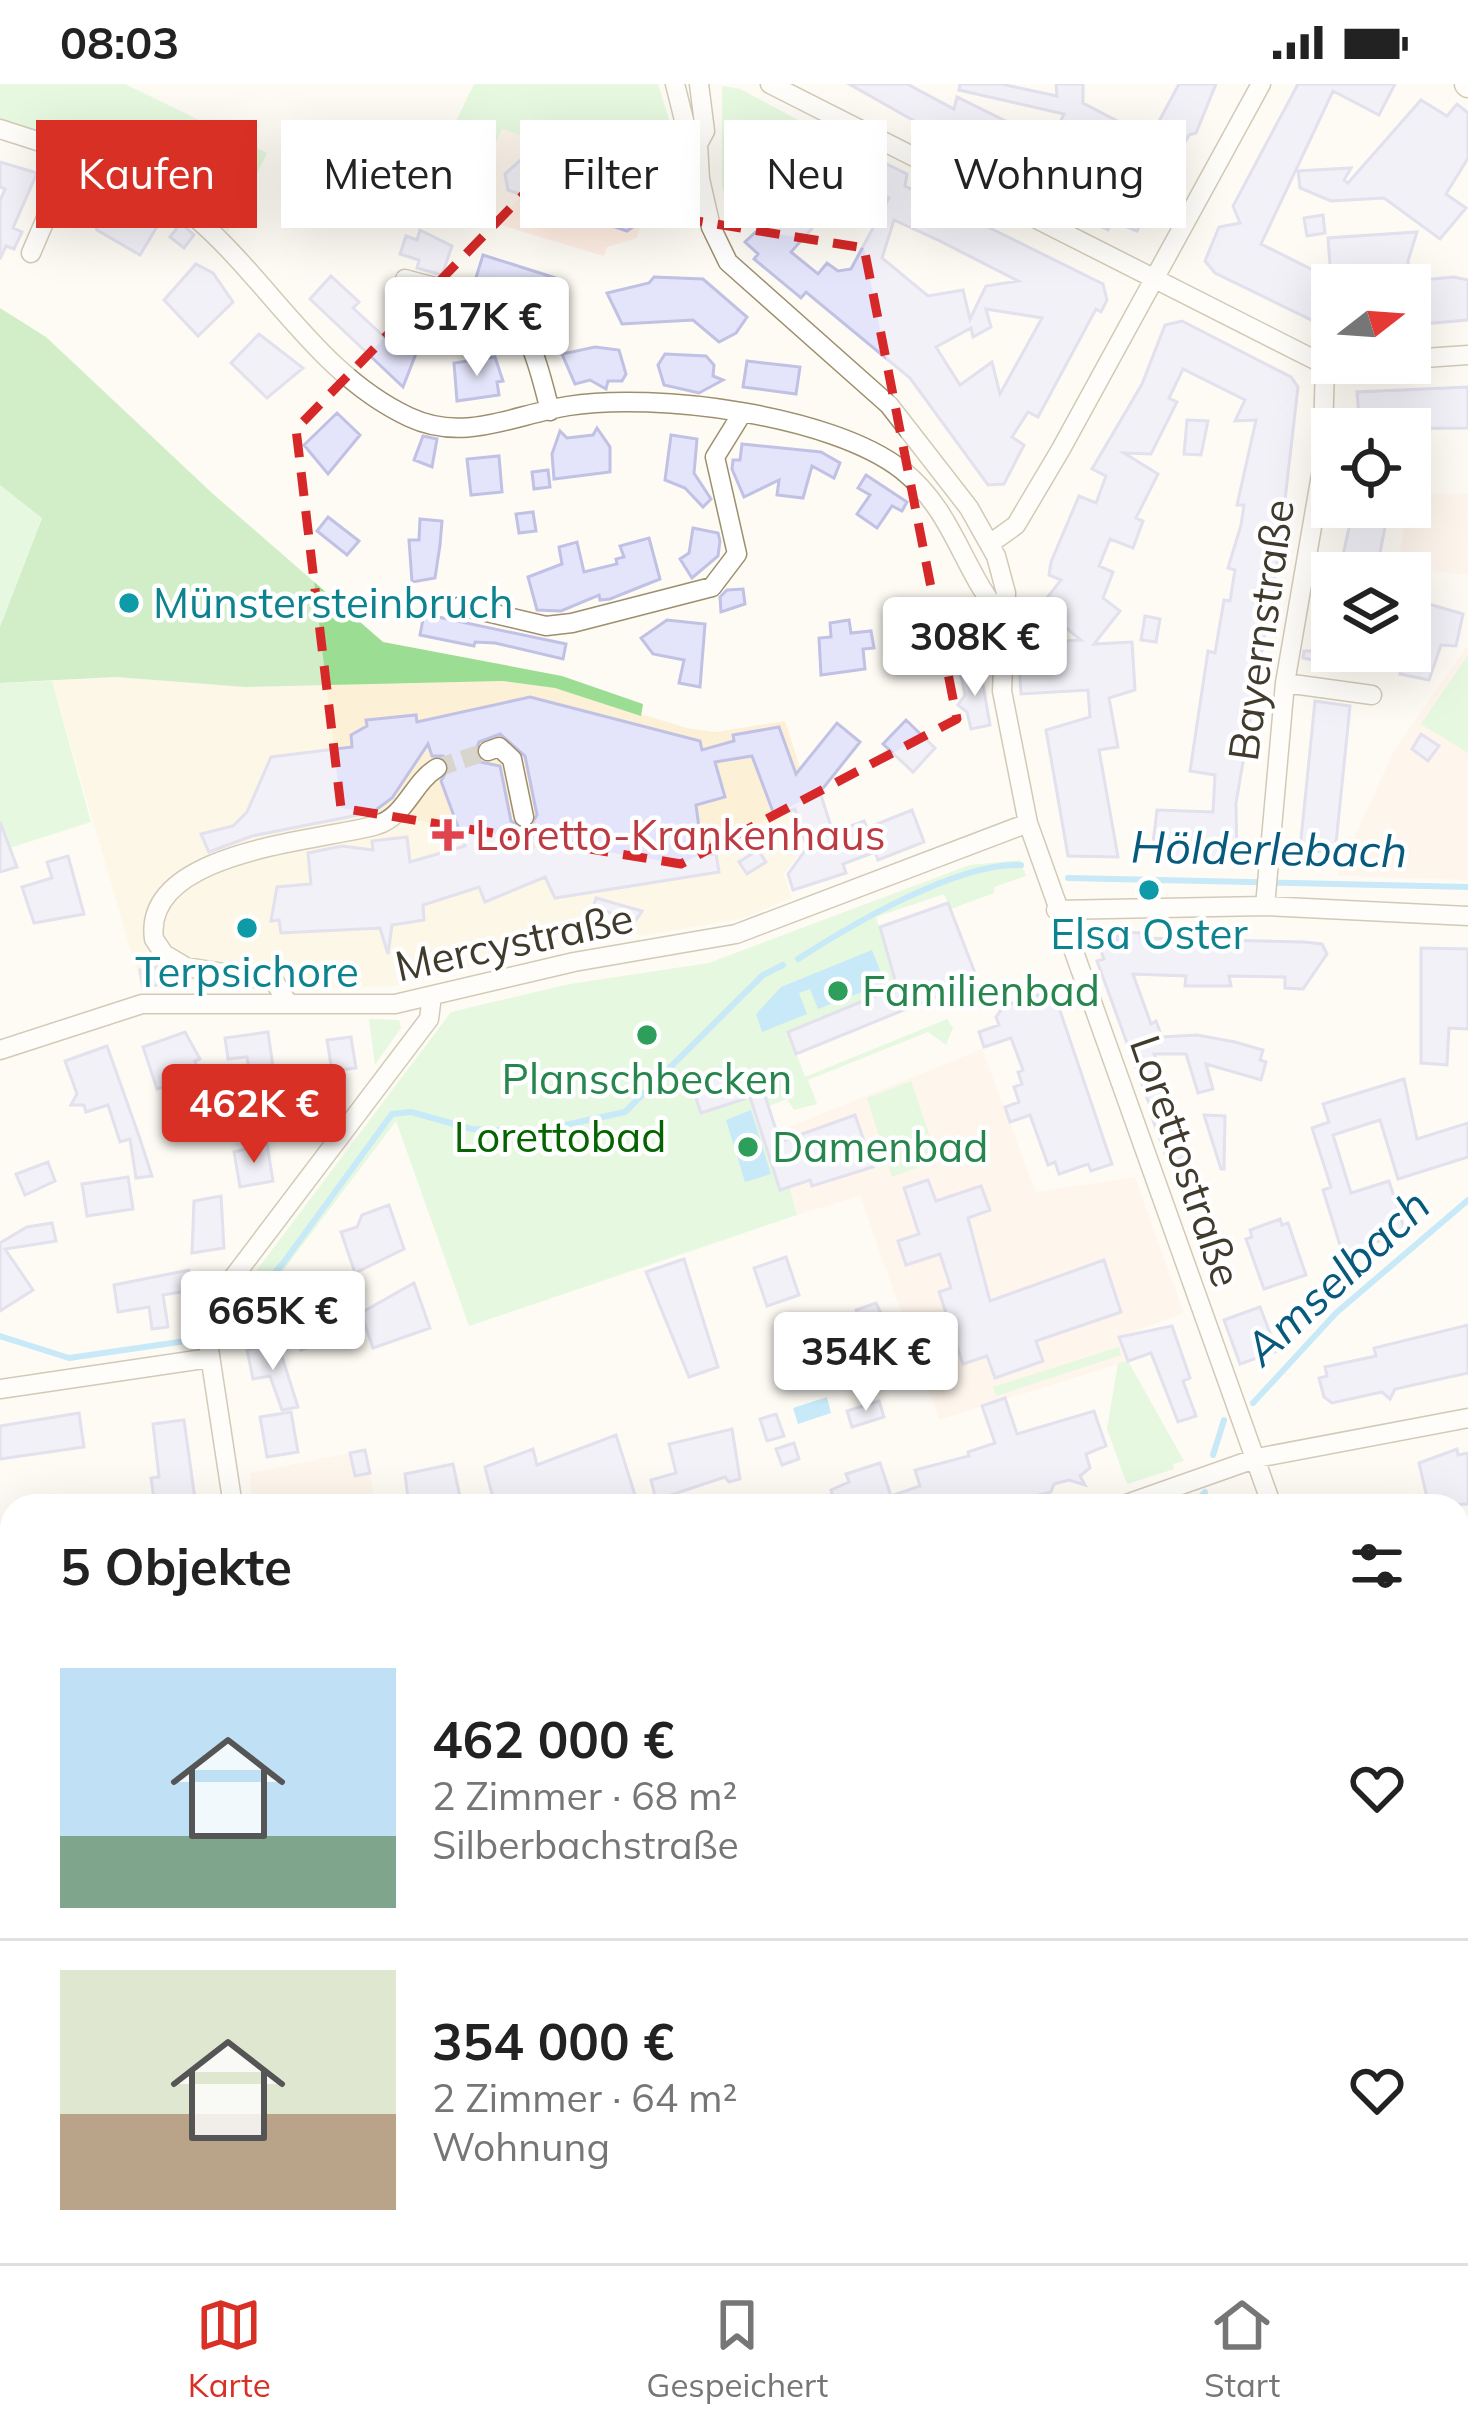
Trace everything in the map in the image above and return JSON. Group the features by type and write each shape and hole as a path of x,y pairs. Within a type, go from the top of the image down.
{"street":[{"name":"Lorettostraße","path":"675,84 683,120"},
{"name":"Lorettostraße","path":"699,84 706,130 700,140"},
{"path":"991,543 1016,525 1261,84"},
{"path":"770,85 1311,358"},
{"path":"0,129 36,141"},
{"name":"Lorettostraße","path":"700,166 703,198 728,262 890,405 991,543 1006,593 1002,691 1028,823 1268,1494"},
{"path":"31,253 42,228"},
{"path":"204,228 317,348 404,415 453,430 605,403 741,415 824,429 899,467 926,491 968,555 988,602 1004,618"},
{"path":"405,279 494,304 516,317 533,340 550,411"},
{"path":"1431,358 1468,355"},
{"name":"Bayernstraße","path":"1266,891 1285,682 1322,470 1324,384"},
{"path":"461,606 546,626 712,586 737,554 715,457 741,415"},
{"path":"1285,682 1372,694"},
{"path":"488,751 507,750 524,817"},
{"path":"288,1004 274,981 174,962 154,939 152,927 171,891 186,877 307,831 379,824 396,814 437,768"},
{"name":"Mercystraße","path":"0,1050 142,1004 369,1006 736,934 1028,823"},
{"path":"1056,910 1266,891 1468,916"},
{"path":"231,1494 202,1324 208,1308 429,1019 432,996"},
{"path":"0,1389 208,1351"},
{"path":"1155,1494 1257,1458 1468,1418"}],"highlighted area":[{"path":"525,193 864,248 957,719 681,864 341,808 296,429"}],"shaded area":[{"path":"502,129 520,135 520,228 640,228 637,238 607,247 604,256 496,224 496,142"},
{"path":"1431,493 1468,494 1468,575 1431,571 1431,552 1400,552 1404,528 1431,528"},
{"path":"1468,645 1468,880 1337,876 1394,750"},
{"name":"Loretto-Krankenhaus","path":"116,677 245,687 503,681 555,688 687,728 716,732 785,721 808,792 794,817 804,847 784,874 792,898 740,919 640,936 628,928 394,986 282,989 208,980 142,989 52,681"},
{"path":"982,1049 1036,1192 1135,1177 1184,1313 1120,1337 1128,1361 939,1420 860,1196 797,1215 777,1132"},
{"path":"365,1450 374,1494 251,1494 250,1473"}],"green space":[{"path":"0,84 125,84 199,120 36,120 36,133 0,120"},
{"path":"474,84 658,84 669,120 520,120 520,135 502,129 496,142 496,120 456,120"},
{"path":"722,86 740,89 798,120 724,120 724,194"},
{"path":"257,148 267,153 257,173"},
{"path":"0,308 46,337 212,493 383,642 562,676 643,704 641,716 555,688 503,681 245,687 116,677 0,683 0,627 42,518 0,485"},
{"path":"0,485 42,517 0,627"},
{"path":"1468,655 1468,753 1421,724"},
{"path":"52,681 91,822 0,851 0,683"},
{"name":"Lorettobad","path":"1020,860 1026,876 994,887 994,893 951,909 944,894 876,917 897,987 796,1053 805,1077 947,1019 953,1028 946,1045 928,1032 808,1080 817,1104 794,1110 787,1099 769,1106 797,1215 469,1326 396,1121 261,1300 225,1336 220,1319 451,1012 570,984 709,963 970,865"},
{"path":"369,1019 399,1020 401,1028 375,1065"},
{"path":"911,1081 938,1160 892,1177 867,1098"},
{"path":"1119,1347 1121,1355 996,1396 993,1387"},
{"path":"1128,1361 1184,1461 1173,1464 1174,1469 1127,1484 1107,1429 1118,1363"}],"water":[{"name":"Familienbad","path":"872,950 885,983 818,1009 810,989 799,993 807,1014 762,1032 756,1014 781,987"},
{"name":"Damenbad","path":"751,1110 771,1174 745,1182 726,1120"},
{"path":"827,1397 831,1413 798,1424 793,1408"}],"building":[{"path":"849,84 907,84 954,109 957,97 1004,120 913,120"},
{"path":"960,84 1001,84 1057,96 1056,84 1083,84 1083,103 1116,120 1061,120 1064,114 959,90"},
{"path":"1179,84 1216,84 1196,133 1186,141 1186,120 1160,120"},
{"path":"1298,84 1395,84 1379,115 1333,91 1261,244 1311,269 1311,320 1215,273 1205,261 1219,227 1240,223 1233,206"},
{"path":"1421,100 1447,116 1457,104 1468,113 1468,158 1446,194 1466,208 1440,239 1384,198 1331,201 1300,188 1298,171 1351,168 1344,180 1348,183"},
{"path":"520,161 520,194 508,190 505,174"},
{"path":"0,162 36,173 13,228 22,232 14,249 6,246 0,259 0,201 5,189 0,187"},
{"path":"887,164 907,174 911,228 894,220 882,258 928,296 963,290 970,319 986,286 1018,281 912,228 990,228 1103,284 1107,300 1101,312 1096,309 1038,417 1028,412 1012,437 1024,445 1004,484 988,485 910,378 806,292 801,298 754,259 758,254 745,242 760,228 812,228 791,252 818,274 827,263 838,271 851,269 873,228 887,228","holes":["986,309 1042,318 1000,394 992,362 960,385 936,347 971,328 973,337 991,327"]},
{"path":"1323,215 1325,233 1307,236 1304,218"},
{"path":"96,228 156,228 140,255"},
{"path":"177,228 194,235 184,248 170,237"},
{"path":"420,230 452,246 442,275 417,268 419,260 400,254 406,236 417,240"},
{"path":"1417,232 1408,261 1330,264 1328,238"},
{"path":"483,255 562,280 552,313 474,284"},
{"path":"196,264 213,273 233,302 198,336 164,300"},
{"path":"331,276 359,302 353,308 390,342 406,342 417,351 403,387 310,299"},
{"path":"654,277 703,279 747,317 736,333 719,342 693,320 622,324 607,293 649,283"},
{"path":"1431,279 1468,280 1468,320 1431,323"},
{"path":"1182,321 1291,377 1298,387 1279,552 1236,803 1237,862 1156,859 1153,843 1157,810 1213,812 1215,775 1190,771 1208,651 1215,653 1224,600 1230,601 1235,570 1228,568 1244,505 1237,505 1256,420 1235,421 1245,400 1183,369 1169,398 1177,402 1151,454 1124,453 1158,474 1136,518 1143,521 1133,548 1110,539 1099,566 1113,572 1103,598 1120,611 1094,644 1132,642 1135,690 1109,698 1118,747 1099,750 1118,857 1068,856 1046,730 1090,717 1088,690 1021,694 1019,662 1047,661 1046,642 1081,640 1040,607 1061,580 1049,575 1051,562 1079,496 1096,503 1106,476 1092,469 1142,384 1165,325"},
{"path":"259,334 303,368 267,398 231,363"},
{"path":"595,347 619,350 626,374 622,381 608,381 606,389 590,380 575,384 562,354"},
{"path":"665,354 706,356 714,365 713,376 723,380 699,393 664,385 658,365"},
{"path":"495,357 503,381 497,382 499,395 457,401 454,363"},
{"path":"747,361 800,367 796,394 743,387"},
{"path":"1468,387 1468,428 1431,428 1431,408 1358,408 1357,392"},
{"path":"337,413 360,435 328,474 304,445"},
{"path":"1187,420 1208,421 1201,455 1184,454"},
{"path":"597,428 610,447 610,472 554,479 552,454 560,431 567,438 593,435"},
{"path":"671,435 697,439 694,473 711,499 703,507 685,488 665,480"},
{"path":"423,436 437,439 432,467 414,460"},
{"path":"742,444 821,452 840,463 834,478 812,466 803,498 777,495 779,480 744,497 732,469 733,460 740,460"},
{"path":"499,456 502,492 471,495 467,459"},
{"path":"548,470 550,487 534,489 532,472"},
{"path":"866,475 907,502 902,511 892,506 877,528 857,514 870,495 858,488"},
{"path":"533,512 536,531 519,533 516,514"},
{"path":"328,517 359,541 347,555 317,531"},
{"path":"420,519 442,521 440,545 435,578 412,582 409,540 419,540"},
{"path":"693,528 718,533 720,541 718,556 692,578 680,559 689,553"},
{"path":"1349,528 1385,528 1380,552 1344,552"},
{"path":"649,538 660,579 610,599 600,600 599,595 561,611 537,610 528,577 562,564 559,547 577,542 584,572 617,564 616,559 624,557 620,546"},
{"path":"743,589 745,604 721,612 720,597 727,590"},
{"path":"1431,605 1463,614 1456,646 1441,645 1429,680 1400,674 1431,672"},
{"path":"424,614 566,644 563,659 495,643 475,642 474,646 420,635"},
{"path":"1145,616 1160,619 1156,642 1141,640"},
{"path":"667,620 705,624 700,687 679,683 684,660 653,654 641,638"},
{"path":"849,620 851,633 871,631 874,648 863,649 865,669 821,675 819,638 831,637 830,623"},
{"path":"980,668 990,725 971,729 967,712 958,705 965,695 960,672"},
{"path":"530,697 700,741 702,750 734,741 733,735 779,727 796,774 837,723 860,742 820,792 833,833 864,821 867,828 912,810 924,842 878,860 875,852 843,864 846,873 793,890 788,874 807,848 795,809 775,817 752,756 715,762 725,797 696,805 701,842 708,842 710,854 716,854 719,872 555,898 545,877 485,902 479,887 423,905 424,920 392,925 388,954 380,928 281,933 279,920 271,921 277,887 311,884 308,853 342,846 373,850 372,841 407,837 410,862 465,846 441,781 450,765 443,756 432,756 428,744 392,798 373,812 252,836 209,852 201,834 233,826 247,812 271,757 352,747 351,735 367,726 366,720 416,715 417,722","holes":["500,734 525,756 537,815 528,830 511,821 500,766 480,762 475,754 479,742"]},
{"path":"1315,701 1350,706 1335,853 1300,849"},
{"path":"906,720 935,748 913,772 883,744"},
{"path":"1421,734 1439,746 1428,761 1412,749"},
{"path":"0,822 17,867 0,872"},
{"path":"758,850 766,862 747,874 739,862"},
{"path":"68,856 84,914 34,923 22,887 52,878 47,862"},
{"path":"596,898 642,911 633,924 594,905"},
{"path":"948,903 975,973 941,987 943,994 796,1054 788,1032 897,987 880,927"},
{"path":"1118,932 1141,933 1141,938 1304,942 1322,944 1327,954 1303,989 1285,988 1285,977 1229,976 1231,986 1185,986 1186,976 1133,974 1151,1024 1156,1021 1162,1037 1197,1035 1235,1042 1263,1050 1260,1060 1266,1062 1261,1080 1206,1064 1213,1089 1198,1093 1186,1054 1154,1054 1171,1101 1150,1106 1097,961 1104,959 1100,949 1117,943"},
{"path":"1421,948 1468,949 1468,1029 1449,1028 1447,1065 1421,1063"},
{"path":"158,967 161,984 143,988 140,970"},
{"path":"1053,990 1112,1164 1091,1171 1088,1164 1059,1174 1055,1162 1048,1165 1030,1115 1010,1122 1005,1107 1019,1102 1014,1087 1022,1084 1018,1072 1023,1070 1011,1038 984,1047 979,1032 999,1025 996,1017 1004,1006"},
{"path":"185,1032 200,1059 195,1061 199,1075 157,1089 143,1047"},
{"path":"268,1032 273,1067 249,1070 247,1057 228,1059 225,1038"},
{"path":"351,1037 356,1068 332,1071 327,1040"},
{"path":"107,1046 152,1176 136,1178 130,1139 120,1142 108,1105 86,1112 84,1105 71,1105 77,1094 65,1061"},
{"path":"735,1072 744,1099 701,1113 692,1086"},
{"path":"1404,1079 1417,1139 1468,1123 1468,1157 1398,1179 1380,1120 1333,1135 1351,1193 1389,1181 1405,1231 1343,1255 1323,1190 1331,1187 1312,1128 1329,1122 1323,1104"},
{"path":"764,1093 780,1142 855,1115 873,1167 812,1186 810,1180 780,1190 750,1097"},
{"path":"311,1094 315,1124 290,1128 286,1098"},
{"path":"1150,1112 1175,1113 1191,1155 1172,1162 1167,1158"},
{"path":"1204,1115 1225,1116 1224,1169 1221,1169"},
{"path":"267,1144 273,1181 240,1187 234,1152"},
{"path":"48,1162 55,1181 25,1195 16,1174"},
{"path":"128,1177 133,1209 87,1216 82,1184"},
{"path":"928,1180 936,1201 981,1186 990,1210 968,1218 990,1301 1104,1260 1121,1312 1036,1341 1043,1361 995,1378 987,1356 963,1364 955,1340 932,1348 923,1324 947,1316 939,1292 951,1288 940,1254 906,1265 898,1241 919,1234 904,1188"},
{"path":"221,1196 224,1248 192,1253 194,1201"},
{"path":"389,1205 404,1249 355,1273 341,1232 357,1227 362,1215"},
{"path":"1280,1219 1282,1225 1288,1223 1306,1275 1264,1289 1246,1239 1252,1237 1250,1230"},
{"path":"52,1223 56,1241 5,1249 33,1290 0,1311 0,1243 27,1227"},
{"path":"786,1257 799,1295 767,1306 754,1268"},
{"path":"684,1259 718,1367 689,1377 646,1272"},
{"path":"189,1270 193,1290 163,1295 168,1327 152,1329 149,1307 118,1312 114,1285"},
{"path":"333,1280 348,1323 322,1332 325,1338 318,1344 301,1350 287,1312 296,1309 293,1303 307,1289"},
{"path":"414,1283 430,1328 373,1348 361,1313"},
{"path":"876,1303 894,1340 849,1355 842,1335 849,1333 847,1324 859,1321 856,1310"},
{"path":"1260,1307 1277,1351 1240,1364 1224,1320"},
{"path":"1468,1325 1468,1373 1395,1389 1390,1399 1382,1392 1332,1403 1324,1397 1319,1378 1327,1376 1325,1367 1376,1356 1374,1348"},
{"path":"1172,1326 1190,1378 1183,1381 1196,1416 1178,1422 1151,1353 1128,1361 1119,1337"},
{"path":"278,1344 298,1407 282,1410 270,1376 253,1379 247,1350"},
{"path":"1005,1398 1017,1434 1094,1411 1106,1446 1086,1454 1090,1468 1080,1476 1085,1485 1069,1480 1054,1484 1051,1492 1043,1494 897,1494 920,1486 915,1470 969,1456 968,1452 995,1443 982,1406"},
{"path":"879,1401 884,1417 852,1427 847,1411"},
{"path":"291,1412 298,1452 267,1457 260,1417"},
{"path":"79,1413 84,1447 0,1459 0,1426"},
{"path":"776,1414 784,1436 767,1441 760,1419"},
{"path":"184,1420 194,1494 153,1494 151,1478 159,1477 153,1424"},
{"path":"732,1429 740,1479 729,1482 725,1477 674,1494 654,1494 651,1480 676,1473 669,1444"},
{"path":"616,1435 635,1494 492,1494 485,1467 533,1449 537,1465"},
{"path":"794,1443 799,1459 782,1465 776,1449"},
{"path":"1457,1449 1458,1455 1468,1453 1468,1494 1426,1494 1419,1463"},
{"path":"365,1450 370,1473 355,1476 350,1453"},
{"path":"880,1463 890,1494 832,1494 831,1490 849,1482 846,1474"},
{"path":"453,1464 459,1494 408,1494 405,1474"}],"waterway":[{"name":"Hölderlebach","path":"798,959 936,884 995,867 1021,865"},
{"name":"Hölderlebach","path":"1068,878 1468,887"},
{"name":"Hölderlebach","path":"229,1326 284,1262 392,1114 411,1112 472,1129 533,1132 625,1112 763,975 783,965"},
{"name":"Amselbach","path":"1253,1403 1336,1313 1468,1200"},
{"name":"Hölderlebach","path":"0,1336 69,1358 186,1341"},
{"name":"Amselbach","path":"1213,1455 1224,1420"}],"tunnel":[{"path":"437,768 488,751"},
{"path":"524,817 535,848"}],"place":[{"name":"Münstersteinbruch","path":"129,603"},
{"name":"Loretto-Krankenhaus","path":"448,835"},
{"name":"Elsa Oster","path":"1149,890"},
{"name":"Terpsichore","path":"247,928"},
{"name":"Familienbad","path":"838,991"},
{"name":"Planschbecken","path":"647,1035"},
{"name":"Damenbad","path":"748,1147"}]}
